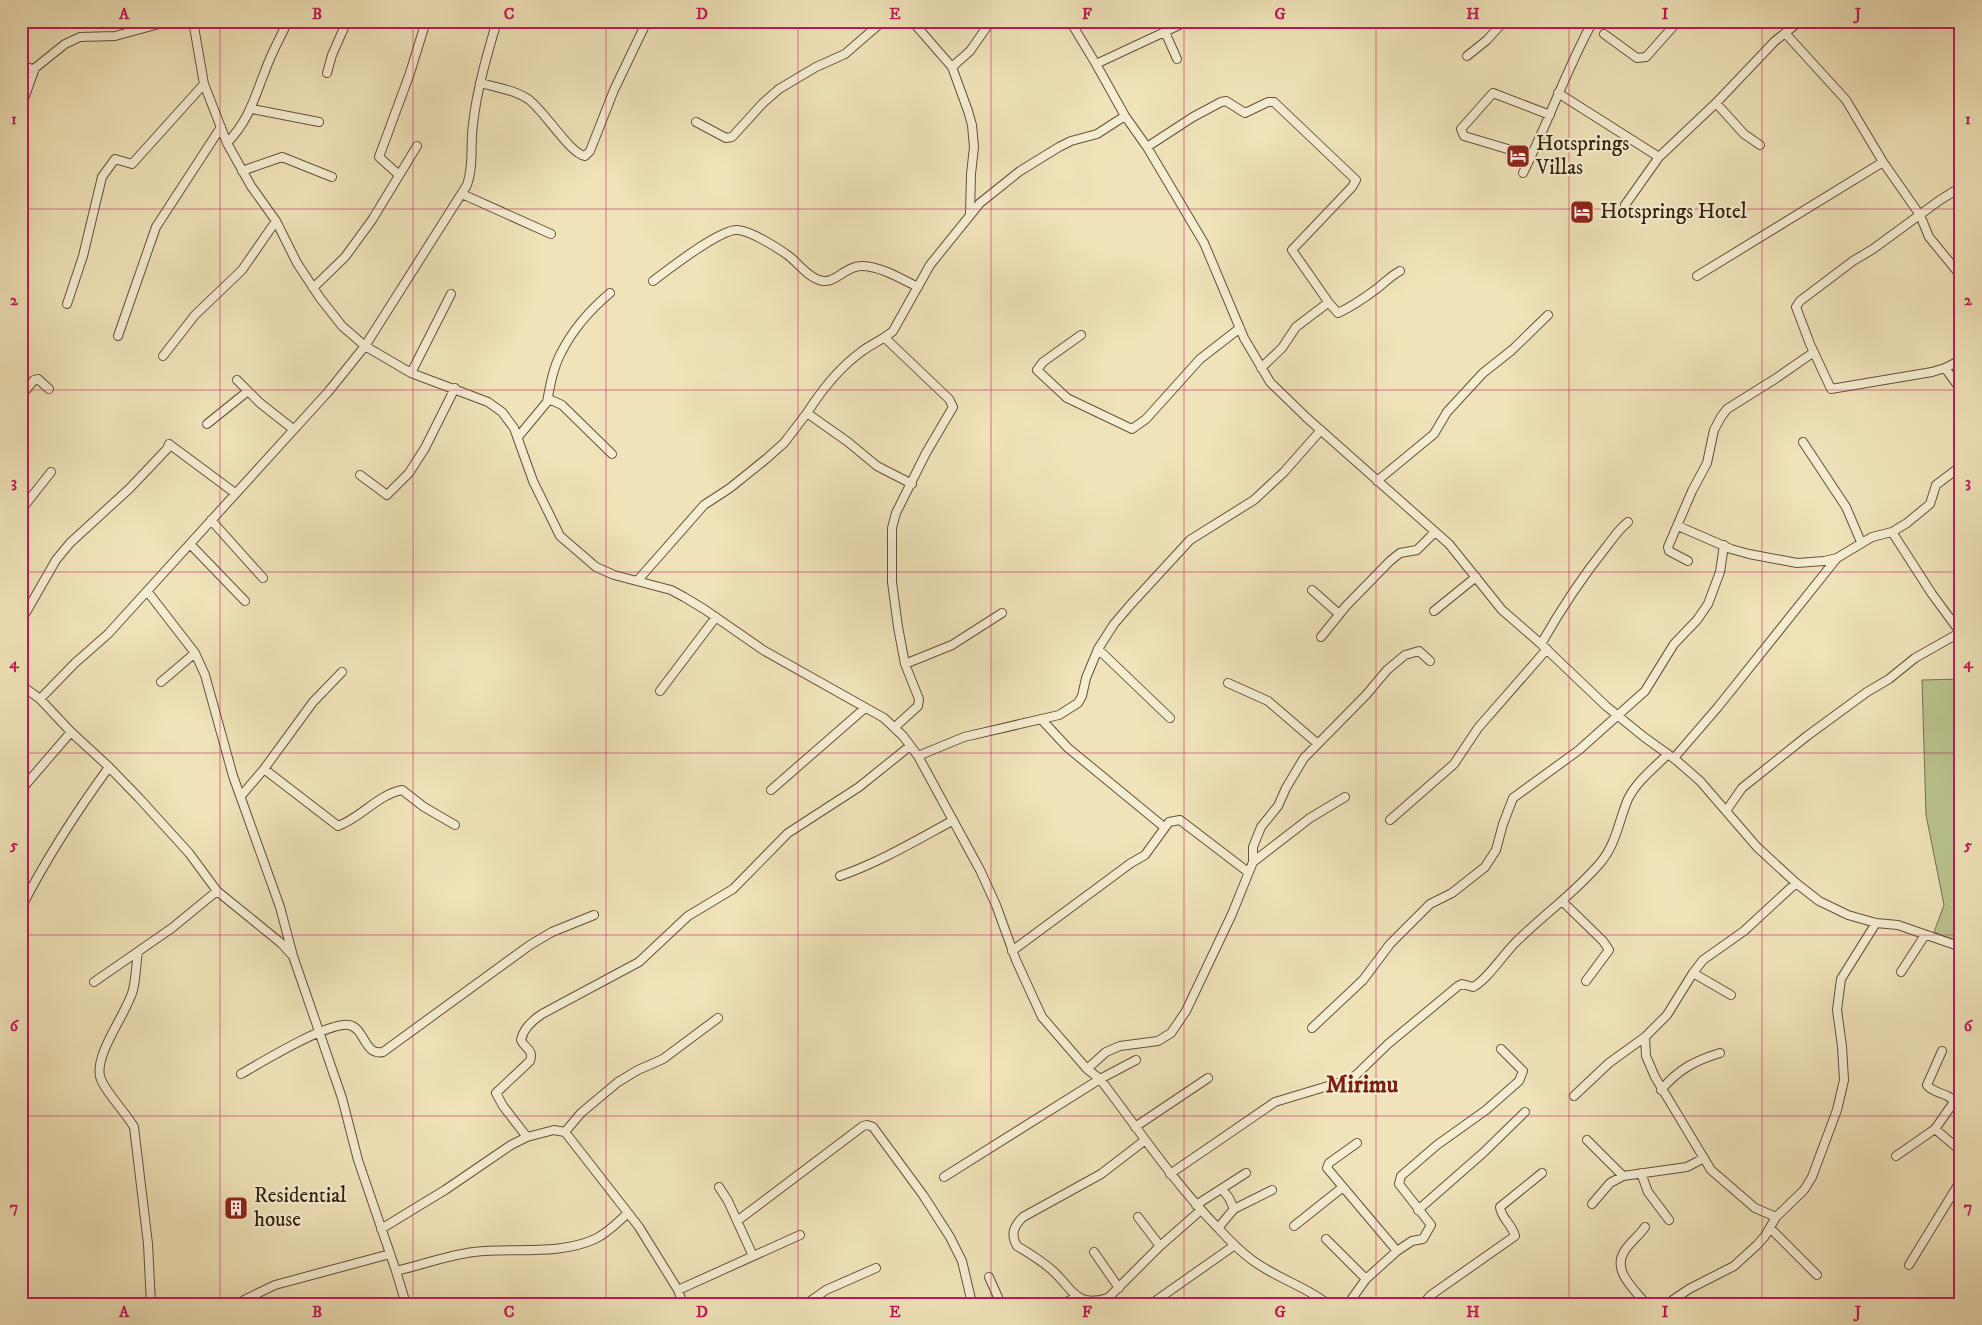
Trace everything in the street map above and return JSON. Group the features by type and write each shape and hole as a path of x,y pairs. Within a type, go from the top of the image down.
{"street":[{"path":"21,107 35,68 65,44 80,38 115,36 170,21"},
{"path":"193,21 204,84 227,143 251,186 276,221 298,263 342,326 365,346 411,373 488,402 502,412 514,428 532,481 560,536 596,567 614,575 671,590 704,609 763,650 884,718 895,727 918,756 980,870 996,905 1012,950 1042,1017 1087,1070 1100,1079 1170,1174 1198,1208 1235,1246 1274,1274 1328,1304"},
{"path":"227,143 239,131 252,109 266,69 288,21"},
{"path":"327,73 332,55 347,21"},
{"path":"399,175 379,157 410,73 426,21"},
{"path":"40,699 75,663 108,634 328,392 365,346 462,194 471,174 472,124 480,83 497,21"},
{"path":"480,83 502,88 528,99 540,110 571,147 580,155 585,156 590,151 614,90 647,21"},
{"path":"696,122 726,138 732,137 763,103 779,89 816,67 845,54 883,21"},
{"path":"912,21 952,67 972,125 974,146 970,174 970,214"},
{"path":"952,67 966,55 991,21"},
{"path":"1070,21 1125,116 1147,148 1204,243 1240,328 1270,382 1377,481 1449,544 1502,610 1544,646 1617,715 1671,756 1700,781 1757,847 1796,883 1819,901 1848,914 1876,923 1898,925 1961,947"},
{"path":"1096,64 1188,21"},
{"path":"1467,56 1487,40 1504,21"},
{"path":"1523,173 1558,93 1594,21"},
{"path":"1604,34 1637,58 1642,58 1646,57 1678,21"},
{"path":"1625,206 1659,156 1716,103 1737,79 1785,33 1800,21"},
{"path":"1165,32 1177,59"},
{"path":"1785,33 1846,100 1883,162 1920,214 1929,237 1961,276"},
{"path":"21,65 32,69 35,68"},
{"path":"68,304 83,256 102,177 115,160 132,164 204,84"},
{"path":"1531,156 1464,136 1461,129 1493,93 1550,115"},
{"path":"1558,93 1659,156"},
{"path":"1147,148 1193,117 1221,102 1226,101 1245,113 1274,102 1356,180 1352,187 1292,250 1329,302 1338,313 1358,303 1386,282 1392,275 1400,271"},
{"path":"1716,103 1744,134 1760,145"},
{"path":"252,109 320,122"},
{"path":"638,580 704,505 730,488 784,443 826,386 858,354 893,331 930,265 980,202 1020,171 1059,147 1071,141 1098,134 1125,116"},
{"path":"118,336 156,227 221,127"},
{"path":"314,288 346,258 372,220 417,146"},
{"path":"242,171 282,157 332,177"},
{"path":"1697,276 1883,162"},
{"path":"1961,187 1920,214 1873,250 1853,261 1800,301 1796,307 1814,352 1832,389 1932,372 1961,360"},
{"path":"462,194 551,234"},
{"path":"162,356 195,315 242,270 276,221"},
{"path":"653,280 713,239 732,230 738,230 748,233 786,254 817,280 827,282 850,269 860,266 889,273 918,287"},
{"path":"518,437 547,402 553,372 561,353 595,306 610,292"},
{"path":"411,373 451,294"},
{"path":"1261,368 1282,348 1296,327 1329,302"},
{"path":"1377,481 1434,434 1447,412 1473,383 1512,350 1548,315"},
{"path":"1081,335 1043,362 1037,370 1067,398 1132,429 1146,418 1200,359 1240,328"},
{"path":"885,338 949,399 954,407 926,453 893,521 891,547 892,582 898,627 905,664 919,699 918,706 895,727"},
{"path":"1688,561 1668,549 1692,491 1707,463 1714,430 1721,416 1728,409 1776,379 1814,352"},
{"path":"1945,368 1961,390"},
{"path":"21,396 34,380 38,379 49,389"},
{"path":"237,380 293,429"},
{"path":"360,475 387,495 409,474 425,448 455,388"},
{"path":"207,424 248,391"},
{"path":"547,402 551,400 562,405 612,454"},
{"path":"807,414 848,442 877,466 912,484"},
{"path":"918,756 964,737 1058,715 1078,703 1098,649 1114,624 1190,540 1254,500 1284,472 1321,430"},
{"path":"1803,442 1846,507 1861,542"},
{"path":"21,622 56,560 70,543 130,488 167,449 169,444 235,493"},
{"path":"1170,1174 1275,1102 1348,1080 1458,986 1462,984 1473,987 1483,980 1500,958 1522,936 1563,902 1601,862 1616,835 1628,798 1640,780 1671,756 1718,707 1837,558 1872,536 1892,532 1925,510 1930,504 1936,485 1961,466"},
{"path":"21,510 51,472"},
{"path":"211,520 263,578"},
{"path":"1390,820 1454,764 1478,728 1544,646 1559,612 1582,578 1616,534 1628,522"},
{"path":"1678,526 1749,554 1797,563 1814,563 1837,558"},
{"path":"1321,637 1339,614 1390,561 1400,553 1417,550 1435,532"},
{"path":"1726,811 1742,788 1807,736 1889,679 1915,658 1961,632 1932,594 1892,532"},
{"path":"190,544 245,601"},
{"path":"1312,1028 1363,980 1390,944 1430,904 1452,893 1485,867 1496,850 1513,798 1579,750 1645,691 1674,644 1697,620 1708,604 1720,572 1724,545"},
{"path":"1434,611 1476,577"},
{"path":"1312,590 1339,614"},
{"path":"147,591 195,652 205,675 233,776 280,907 293,956 342,1098 358,1160 406,1304"},
{"path":"905,664 952,645 1002,613"},
{"path":"660,691 716,617"},
{"path":"1098,649 1170,718"},
{"path":"1253,862 1253,847 1260,827 1278,806 1286,788 1304,758 1366,695 1387,670 1405,655 1416,651 1430,661"},
{"path":"162,682 195,652"},
{"path":"241,796 264,769 304,714 342,672"},
{"path":"1228,683 1268,701 1318,744"},
{"path":"21,685 40,699 71,732 110,767 169,830 217,891 281,943 293,956"},
{"path":"771,790 865,708"},
{"path":"1041,719 1068,748 1164,827"},
{"path":"21,790 71,732"},
{"path":"527,1137 503,1106 496,1093 530,1061 532,1055 530,1050 521,1040 531,1023 542,1014 639,962 688,916 733,889 788,833 859,787 910,746"},
{"path":"21,908 39,874 86,799 110,767"},
{"path":"264,769 338,826 375,802 396,791 402,790 424,807 455,825"},
{"path":"1087,1070 1106,1052 1120,1046 1158,1041 1171,1033 1186,1011 1232,914 1253,862 1310,818 1345,797"},
{"path":"1012,950 1131,863 1145,855 1169,822 1180,820 1248,872"},
{"path":"840,876 866,867 893,854 952,821"},
{"path":"1574,1096 1609,1064 1645,1037 1667,1015 1703,960 1744,931 1796,883"},
{"path":"94,982 172,928 217,891"},
{"path":"1563,902 1603,941 1609,950 1586,981"},
{"path":"241,1074 287,1047 320,1032 349,1025 356,1029 372,1051 383,1052 530,945 552,932 594,915"},
{"path":"1667,1304 1689,1289 1734,1266 1758,1245 1776,1217 1804,1190 1812,1177 1837,1110 1844,1080 1837,1010 1841,980 1876,923"},
{"path":"1901,972 1926,935"},
{"path":"138,952 133,991 116,1026 100,1066 100,1071 104,1087 128,1115 134,1127 148,1244 151,1304"},
{"path":"1693,973 1731,995"},
{"path":"565,1132 581,1113 618,1082 638,1070 663,1060 718,1018"},
{"path":"1645,1037 1646,1056 1661,1090 1711,1170 1755,1208 1776,1217"},
{"path":"1348,1304 1366,1279 1397,1251 1412,1241 1423,1239 1431,1225 1399,1184 1401,1176 1438,1145 1486,1110 1519,1081 1523,1071 1501,1049"},
{"path":"1896,1156 1935,1129 1954,1102 1951,1098 1929,1088 1927,1085 1942,1051"},
{"path":"1661,1090 1689,1064 1720,1052"},
{"path":"944,1177 1100,1079 1136,1060"},
{"path":"1135,1127 1208,1078"},
{"path":"1418,1210 1484,1153 1525,1112"},
{"path":"737,1221 863,1126 873,1127 923,1195 950,1237 962,1261 971,1299 974,1304"},
{"path":"1935,1129 1961,1151"},
{"path":"381,1229 446,1190 511,1145 527,1137 554,1130 565,1132 639,1227 678,1290 683,1304"},
{"path":"1144,1140 1101,1174 1023,1217 1016,1224 1013,1240 1017,1246 1054,1271 1076,1297 1086,1301 1098,1301 1108,1298 1198,1208 1246,1173"},
{"path":"1587,1140 1623,1176"},
{"path":"1357,1143 1327,1165 1329,1171 1397,1251"},
{"path":"1592,1204 1610,1183 1623,1176 1687,1167 1704,1158"},
{"path":"1423,1304 1432,1295 1515,1236 1514,1231 1501,1214 1500,1207 1542,1173"},
{"path":"1641,1173 1648,1192 1669,1220"},
{"path":"1909,1265 1961,1180"},
{"path":"1294,1226 1343,1187"},
{"path":"719,1188 737,1221 752,1256"},
{"path":"1222,1189 1234,1209"},
{"path":"1218,1228 1234,1209 1272,1190"},
{"path":"396,1271 458,1254 494,1250 531,1251 582,1243 605,1233 628,1213"},
{"path":"1138,1217 1160,1246"},
{"path":"1645,1227 1624,1251 1620,1268 1646,1304"},
{"path":"1770,1228 1817,1275"},
{"path":"678,1290 800,1234"},
{"path":"1326,1239 1366,1279"},
{"path":"1151,1304 1235,1246"},
{"path":"1094,1252 1119,1288"},
{"path":"244,1300 275,1285 390,1254"},
{"path":"806,1304 826,1290 876,1268"},
{"path":"989,1277 1000,1304"},
{"path":"1063,1304 1076,1297"}],"green space":[{"path":"1961,679 1961,943 1934,932 1944,905 1926,815 1922,680"}],"place":[{"name":"Hotsprings Villas","path":"1518,156"},
{"name":"Hotsprings Hotel","path":"1582,212"},
{"name":"Residential house","path":"236,1208"}],"district":[{"name":"Mirimu","path":"1362,1085"}]}
